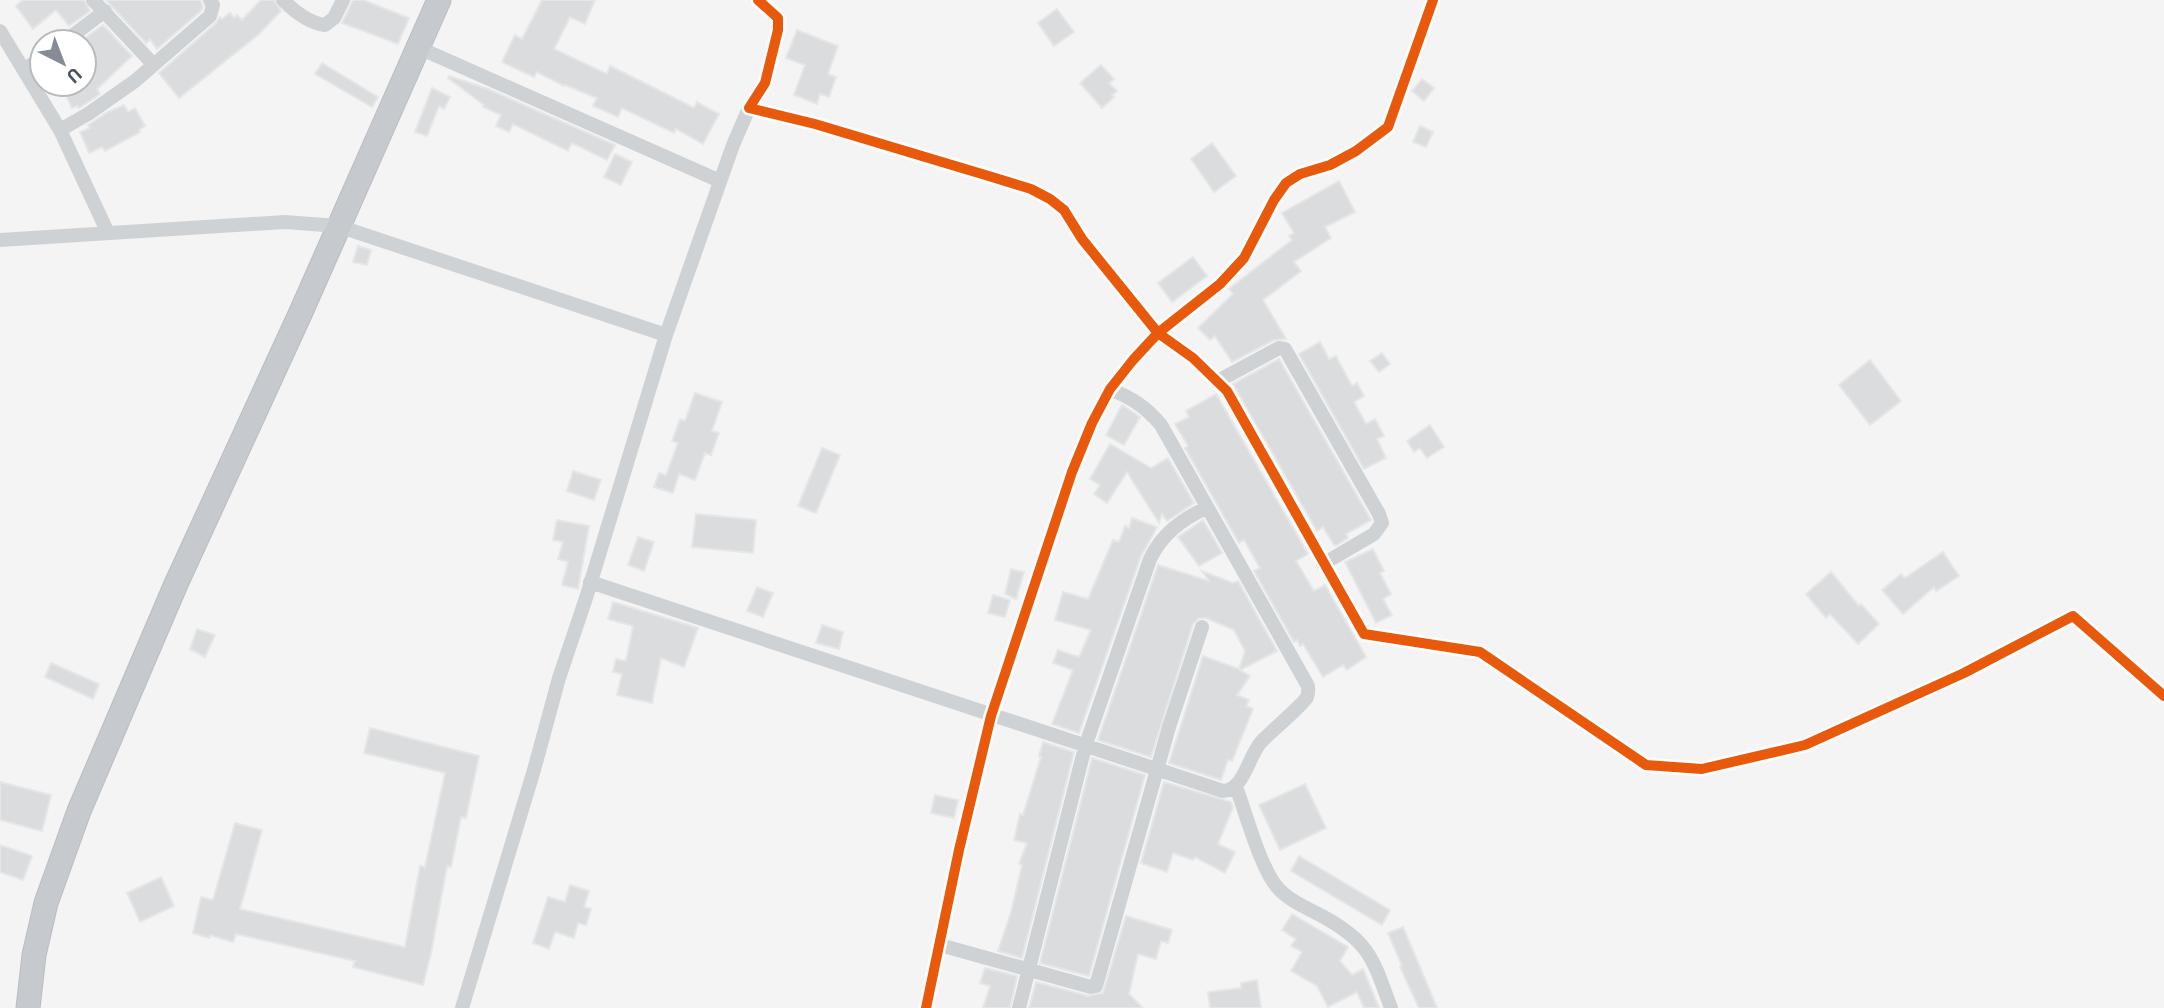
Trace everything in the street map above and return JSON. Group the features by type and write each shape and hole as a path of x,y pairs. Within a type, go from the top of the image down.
{"highway":[{"path":"28,1008 34,955 46,903 79,811 176,584 439,0"}],"street":[{"path":"93,0 153,64"},
{"path":"60,130 88,114 210,16 214,5 209,0"},
{"path":"283,0 294,10 318,24 325,25 334,19 343,0"},
{"path":"463,1008 559,678 666,335 749,107 765,83 778,30 778,18 758,0"},
{"path":"926,1008 958,850 992,716 1072,472 1092,423 1110,389 1133,360 1158,333 1220,284 1244,258 1274,200 1286,183 1300,174 1330,165 1356,151 1388,127 1433,0"},
{"path":"83,28 105,11"},
{"path":"0,31 60,130 108,233"},
{"path":"417,47 720,181"},
{"path":"24,69 28,66"},
{"path":"749,107 992,177 1031,189 1051,199 1064,210 1082,239 1158,333 1193,358 1227,391 1364,634 1480,652 1646,765 1702,769 1805,745 1964,673 2073,616 2164,696"},
{"path":"0,240 285,222 338,226 666,335"},
{"path":"1218,381 1279,348 1288,352 1303,377 1382,523 1374,534 1323,564"},
{"path":"1110,389 1133,398 1155,418 1304,678 1308,692 1303,702 1251,755 1236,787 1264,863 1275,884 1284,895 1345,928 1359,940 1369,954 1391,1008"},
{"path":"1019,1008 1085,747 1156,547 1174,527 1206,508"},
{"path":"590,582 1223,791 1236,787"},
{"path":"940,945 1093,987 1098,984 1157,770 1202,627"}],"building":[{"path":"23,0 84,0 90,11 69,26 56,10 32,28 16,6"},
{"path":"106,0 200,0 203,6 201,11 157,49 150,39 146,43"},
{"path":"261,0 274,0 281,11 259,34 179,98 159,73 220,17 222,19 230,13 234,18 237,15 242,20"},
{"path":"353,0 363,0 409,18 398,44 342,23"},
{"path":"542,0 595,0 585,24 570,17 554,49 607,74 610,66 694,108 697,102 719,114 703,144 676,129 674,133 622,108 618,117 593,106 597,98 564,86 537,72 534,77 502,62 515,35 522,39"},
{"path":"1057,9 1074,32 1054,46 1038,23"},
{"path":"103,25 132,56 98,88 98,29"},
{"path":"797,30 838,46 828,74 836,77 829,97 820,94 817,104 794,95 805,65 786,58"},
{"path":"322,63 378,97 372,107 315,74"},
{"path":"1101,65 1114,79 1109,83 1117,91 1102,108 1080,83"},
{"path":"449,76 488,89 615,145 607,160 572,143 568,151 513,124 509,132 496,126 501,115 483,107 484,105 448,78"},
{"path":"1422,79 1434,88 1424,101 1412,91"},
{"path":"432,88 450,97 444,109 439,106 427,136 415,132"},
{"path":"67,98 94,98 79,108 72,108"},
{"path":"124,105 128,112 135,108 145,126 140,132 105,151 102,147 89,153 80,132 90,128 88,125 108,112"},
{"path":"1420,126 1433,132 1426,147 1413,142"},
{"path":"1212,143 1236,176 1214,192 1191,159"},
{"path":"615,154 632,162 621,185 604,177"},
{"path":"1339,181 1355,212 1325,227 1331,238 1294,262 1301,271 1263,300 1286,339 1274,340 1232,362 1215,336 1210,340 1198,328 1233,294 1229,289 1292,240 1289,236 1294,233 1282,213"},
{"path":"358,246 371,250 367,265 353,262"},
{"path":"1193,257 1207,276 1172,302 1158,283"},
{"path":"1320,342 1329,359 1336,356 1352,386 1357,383 1364,396 1354,402 1366,424 1375,419 1384,436 1377,439 1386,458 1364,469 1299,354"},
{"path":"1382,353 1390,364 1379,372 1370,361"},
{"path":"1279,359 1371,520 1346,534 1348,538 1337,545 1334,545 1323,527 1317,531 1233,384"},
{"path":"1870,360 1901,401 1870,425 1839,385"},
{"path":"695,393 722,402 712,431 719,433 711,455 705,453 695,480 679,474 673,493 654,487 659,473 666,475 678,443 672,441 680,419 685,421"},
{"path":"1216,394 1308,554 1296,561 1314,591 1325,585 1366,657 1347,670 1343,665 1323,677 1303,644 1300,646 1297,640 1294,642 1254,571 1260,568 1244,540 1239,543 1185,448 1188,446 1175,424 1189,417 1186,411"},
{"path":"1122,405 1140,417 1124,445 1106,435"},
{"path":"1430,425 1444,447 1427,458 1420,448 1414,452 1407,441"},
{"path":"1110,444 1151,468 1168,458 1194,503 1167,521 1162,514 1159,523 1127,472 1107,503 1094,494 1100,485 1090,479"},
{"path":"822,448 840,455 816,513 798,506"},
{"path":"573,471 601,480 594,500 567,491"},
{"path":"696,514 756,520 753,553 692,547"},
{"path":"1132,518 1157,527 1141,556 1079,733 1052,724 1073,670 1053,663 1058,650 1079,657 1091,630 1055,620 1063,592 1088,599 1113,540 1119,542 1125,526 1129,528"},
{"path":"557,520 589,526 578,589 562,585 568,562 558,559 563,542 553,540"},
{"path":"1203,520 1222,553 1199,566 1178,537"},
{"path":"638,537 654,542 644,571 628,565"},
{"path":"1373,549 1384,571 1380,573 1391,594 1383,599 1392,615 1376,623 1345,562"},
{"path":"1943,552 1959,576 1936,591 1934,587 1903,614 1882,590 1901,574 1905,578"},
{"path":"1158,565 1209,581 1202,571 1233,583 1238,581 1277,651 1240,670 1250,676 1237,695 1249,700 1246,706 1253,709 1232,761 1228,760 1221,780 1169,763 1203,656 1239,669 1245,651 1234,630 1206,618 1199,618 1193,624 1151,757 1098,740"},
{"path":"1011,569 1024,572 1016,599 1005,594"},
{"path":"1831,572 1859,606 1861,604 1879,624 1858,644 1830,614 1826,618 1806,594"},
{"path":"757,587 773,593 763,617 747,611"},
{"path":"993,595 1010,600 1005,617 988,613"},
{"path":"613,602 698,628 684,667 661,658 652,703 617,695 622,674 613,672 616,659 626,661 633,626 608,619"},
{"path":"822,625 843,632 839,649 816,643"},
{"path":"197,629 215,635 205,657 190,649"},
{"path":"51,663 99,684 93,699 45,677"},
{"path":"370,728 479,756 466,818 461,817 451,867 447,866 423,985 353,967 355,961 236,934 233,942 193,933 201,897 213,900 235,823 262,830 240,909 405,947 420,866 425,867 445,773 364,753"},
{"path":"1043,742 1074,752 1022,958 998,951 1011,912 1022,865 1019,864 1027,843 1014,840 1020,814 1023,815 1041,757 1039,756"},
{"path":"1092,758 1145,775 1089,976 1040,963"},
{"path":"0,782 51,795 42,831 0,820"},
{"path":"1164,782 1231,802 1233,807 1218,844 1235,852 1225,873 1195,857 1193,860 1173,853 1167,872 1141,863"},
{"path":"1305,784 1326,828 1280,850 1259,805"},
{"path":"935,795 958,800 954,818 931,813"},
{"path":"0,845 32,856 23,880 0,872"},
{"path":"1299,856 1390,910 1382,925 1291,871"},
{"path":"161,877 174,906 140,922 127,893"},
{"path":"570,885 589,891 584,907 591,909 586,925 578,923 574,938 555,932 549,949 533,943 548,897 565,902"},
{"path":"1292,914 1348,947 1340,961 1352,975 1363,969 1379,1008 1364,1008 1357,992 1328,1007 1317,986 1291,971 1302,952 1291,946 1296,939 1282,930"},
{"path":"1126,916 1172,930 1168,943 1161,941 1156,959 1138,954 1129,994 1143,1008 1029,1008 1036,982 1088,996 1103,993"},
{"path":"1403,927 1437,1008 1419,1008 1400,967 1402,966 1388,933"},
{"path":"985,968 1017,976 1010,1008 983,1008 990,986 980,983"},
{"path":"1257,980 1261,1008 1210,1008 1208,992 1241,988 1241,983"}],"cycle path":[{"path":"758,0 778,18 778,30 765,83 749,108 815,124 992,177 1031,189 1050,199 1064,210 1082,239 1158,333 1110,389 1092,423 1072,472 991,716 959,850 926,1008"},
{"path":"1433,0 1388,127 1356,151 1330,165 1300,174 1286,183 1274,200 1244,258 1220,284 1158,333 1193,358 1227,391 1364,634 1480,652 1646,765 1702,769 1805,745 1964,673 2073,616 2164,696"}]}
